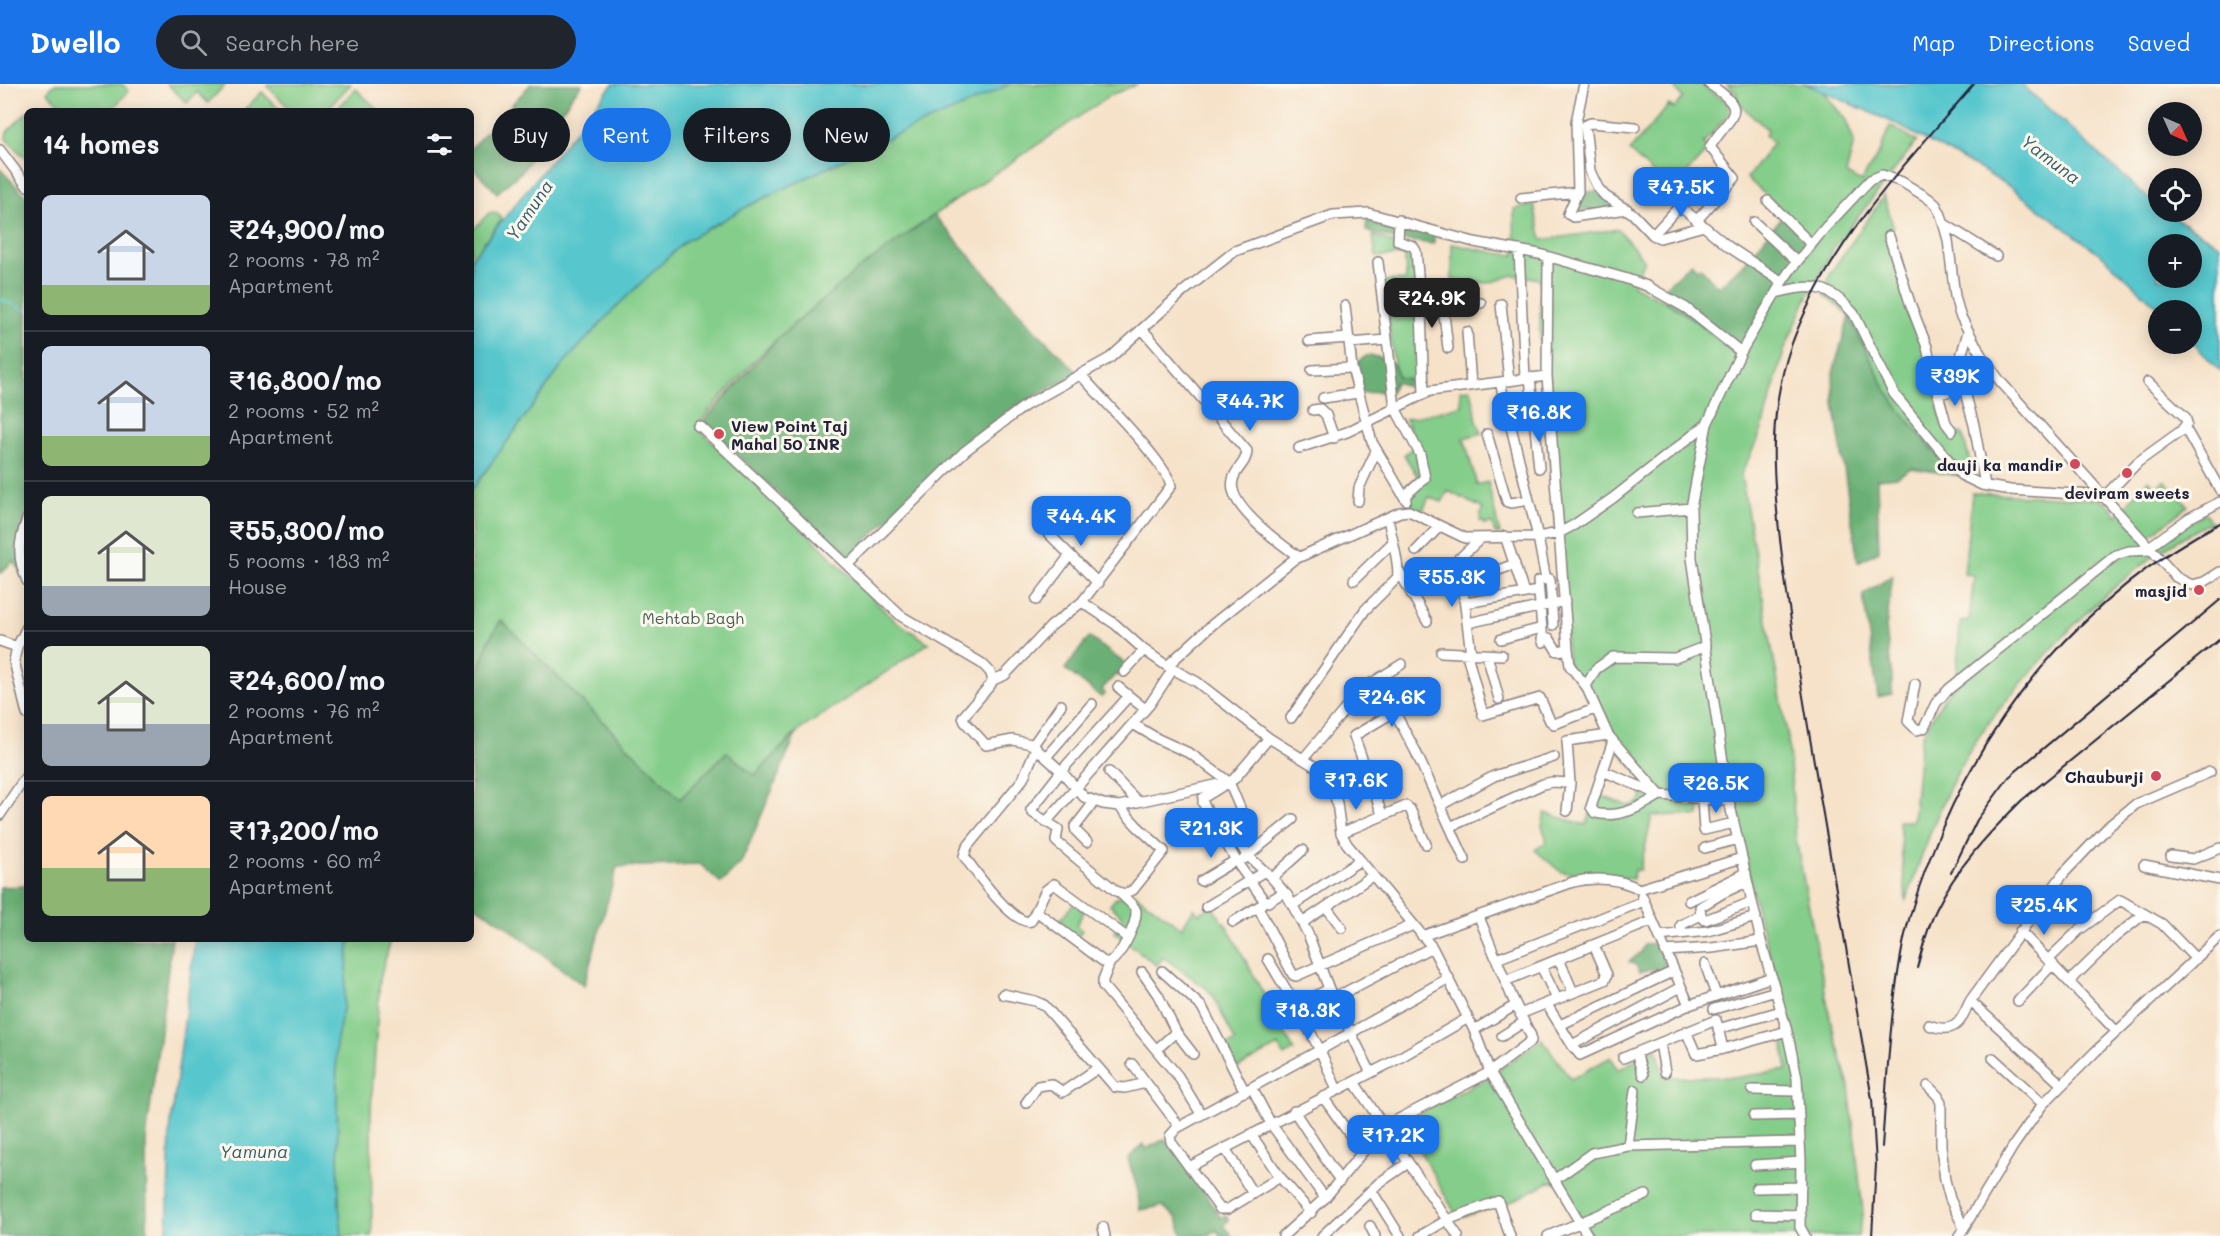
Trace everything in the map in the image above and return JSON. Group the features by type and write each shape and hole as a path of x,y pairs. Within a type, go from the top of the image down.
{"street":[{"path":"1584,84 1576,122 1578,192 1568,212 1571,217 1627,209"},
{"path":"1635,127 1586,124 1590,171 1593,179 1605,196 1627,209 1658,238 1700,223 1735,178 1710,147 1731,120 1734,107 1729,98 1708,84"},
{"path":"0,150 24,182"},
{"path":"1804,1236 1800,1227 1801,1162 1798,1142 1798,1091 1787,1030 1761,941 1729,801 1692,558 1691,508 1707,424 1741,352 1782,282 1797,262 1870,180 1882,175 1902,182 1928,198 1939,210 1947,240 1955,296 1968,332 2000,381 2176,577 2192,585 2204,582 2220,572"},
{"path":"1521,198 1578,192"},
{"path":"1768,201 1811,244"},
{"path":"1653,235 1679,208 1729,247 1782,282"},
{"path":"848,566 965,451 1026,405 1110,358 1184,291 1235,251 1332,215 1368,213 1474,242 1548,257 1647,286 1695,314 1741,352"},
{"path":"1399,220 1398,241 1413,246 1416,251 1424,394"},
{"path":"1754,222 1797,262"},
{"path":"1943,223 1996,256"},
{"path":"1889,236 1910,303 1927,347 1946,423 1952,431"},
{"path":"1519,250 1528,377 1539,468"},
{"path":"1548,257 1547,376 1570,666 1586,686 1610,738 1660,795"},
{"path":"1378,262 1395,408 1420,454 1425,478 1405,496"},
{"path":"1776,293 1792,289 1826,290 1845,304 1854,314 1889,386 1901,404 1964,477 1985,485 2010,490 2094,495 2106,498"},
{"path":"1421,310 1480,303"},
{"path":"1501,304 1505,382 1538,537 1543,583 1540,607 1542,641 1549,638 1557,651 1568,649"},
{"path":"1345,306 1352,368 1366,422 1376,451 1405,496 1409,511"},
{"path":"1443,306 1448,348"},
{"path":"1143,330 1247,451 1246,460 1232,484 1246,512 1262,530 1299,557"},
{"path":"1968,332 1958,367 1965,388 1985,485"},
{"path":"1467,333 1471,385"},
{"path":"1309,342 1387,340"},
{"path":"1312,370 1352,368"},
{"path":"1081,375 1152,455 1169,476 1171,486 1082,602 1051,626 1005,675 993,680 965,713 964,720 986,745 1017,740 1035,747 1061,771 1075,789 1084,797 1095,801 1119,806 1229,782"},
{"path":"1299,448 1334,438 1424,394 1471,385 1547,376"},
{"path":"2106,498 2138,462 2185,428 2187,420 2148,382"},
{"path":"1938,394 1965,388"},
{"path":"1323,398 1358,393"},
{"path":"1313,410 1320,409 1325,413 1334,438"},
{"path":"1047,821 1133,724 1170,668 1220,618 1299,557 1409,511 1460,537 1538,537 1559,533 1613,498 1707,424"},
{"path":"698,426 901,616 981,663 990,671 993,680"},
{"path":"2185,428 2220,490"},
{"path":"1487,434 1507,502 1529,500"},
{"path":"1358,501 1362,480 1376,451"},
{"path":"1915,684 1908,720 1917,730 1924,728 1936,703 1949,689 2116,555 2151,548 2189,518 2220,502"},
{"path":"1637,513 1691,508"},
{"path":"1056,512 1047,532 1098,583"},
{"path":"1388,518 1399,571 1427,621"},
{"path":"1416,551 1440,527"},
{"path":"24,531 19,552 24,573"},
{"path":"1505,536 1523,588"},
{"path":"1412,596 1429,575 1442,574 1480,538"},
{"path":"1354,580 1392,543"},
{"path":"1036,600 1070,555"},
{"path":"1459,558 1468,623 1469,654 1483,715 1540,698 1551,723 1595,709"},
{"path":"1462,583 1515,564"},
{"path":"1291,718 1365,610 1397,578 1399,571"},
{"path":"1465,603 1564,576"},
{"path":"1543,583 1552,604 1553,625"},
{"path":"1468,623 1565,601"},
{"path":"1082,602 1115,624 1144,650 1170,668 1197,682 1269,738 1321,770 1330,783 1337,803 1341,833 1359,861 1432,947 1474,1030 1490,1072 1588,1236"},
{"path":"1501,639 1542,628"},
{"path":"24,633 17,647 15,667 24,702"},
{"path":"0,641 17,647"},
{"path":"1586,686 1596,669 1613,657 1675,658 1706,646"},
{"path":"1124,672 1144,650"},
{"path":"1442,652 1502,655"},
{"path":"1487,655 1498,699"},
{"path":"1304,758 1362,689 1402,664"},
{"path":"1118,687 1145,709"},
{"path":"1036,911 1104,962 1110,962 1116,958 1128,938 1136,910 1120,893 1056,842 1058,830 1031,810 1061,771 1130,696"},
{"path":"1382,814 1354,736 1412,701"},
{"path":"1046,757 1092,704"},
{"path":"1061,705 1035,747 1023,779 994,812 964,853 1008,910 1026,923 1030,921 1046,890 1054,884 1128,938"},
{"path":"1394,711 1441,805 1465,860"},
{"path":"1133,724 1158,739 1191,753 1229,782 1240,808 1239,843 1293,905 1329,989 1371,1073"},
{"path":"1269,738 1229,782 1203,798 1203,803 1262,904 1293,975 1298,976 1413,925"},
{"path":"1610,738 1604,771 1591,807 1595,813 1607,815 1634,810 1660,795"},
{"path":"1567,811 1570,783 1567,741 1610,738"},
{"path":"1441,805 1494,776 1554,757"},
{"path":"1604,771 1660,795 1729,801"},
{"path":"1109,772 1138,802"},
{"path":"1929,1025 1944,1028 1958,1025 1970,1001 2064,873 2109,826 2136,804 2210,772"},
{"path":"0,815 24,779"},
{"path":"1450,827 1543,784 1570,783"},
{"path":"1702,799 1704,830 1734,823"},
{"path":"1087,842 1075,827 1095,801"},
{"path":"1119,806 1164,851 1133,890 1120,893"},
{"path":"1341,833 1403,806 1408,807 1426,844"},
{"path":"1201,881 1248,856 1293,819"},
{"path":"1705,848 1738,839"},
{"path":"2171,856 2193,859 2220,848"},
{"path":"1206,907 1249,880 1268,875 1304,850"},
{"path":"1639,889 1742,858"},
{"path":"1293,905 1359,861"},
{"path":"2144,865 2220,880"},
{"path":"1302,923 1372,876"},
{"path":"1689,901 1746,878"},
{"path":"1746,878 1699,908 1704,920 1707,920 1752,902"},
{"path":"1422,936 1535,894 1580,880 1628,883 1639,889 1689,1005"},
{"path":"1233,922 1284,892"},
{"path":"2018,1001 2079,930 2119,900 2125,901 2162,924 2196,959"},
{"path":"1497,960 1644,901"},
{"path":"1327,908 1342,928"},
{"path":"2070,981 2115,937 2144,914"},
{"path":"1681,933 1682,925 1701,915"},
{"path":"1283,1236 1325,1198 1383,1127 1490,1072 1531,1041 1531,1036 1505,981 1479,916"},
{"path":"1659,936 1708,931 1756,917"},
{"path":"1505,981 1653,921"},
{"path":"2020,931 2117,1032"},
{"path":"1961,1232 2014,1145 2043,1104 2061,1084 2220,936"},
{"path":"1665,951 1712,948 1761,941"},
{"path":"1474,1030 1546,1004 1607,978 1594,945"},
{"path":"1334,998 1432,947"},
{"path":"1268,959 1320,1050 1337,1090"},
{"path":"1559,959 1573,992"},
{"path":"1110,962 1103,986 1157,1049 1186,1087 1201,1114"},
{"path":"1705,964 1714,996 1714,1009 1723,1049"},
{"path":"1541,966 1557,999"},
{"path":"1162,971 1202,1007 1249,1090 1325,1198"},
{"path":"1560,1025 1674,971"},
{"path":"1142,972 1158,995 1176,1032 1193,1054"},
{"path":"1546,1004 1572,1045 1579,1054 1582,1054 1689,1005 1772,977"},
{"path":"1280,1177 1228,1209 1221,1209 1170,1139 1172,1132 1179,1126 1249,1090 1449,978"},
{"path":"1572,1045 1681,987"},
{"path":"1296,1006 1329,989"},
{"path":"1714,1009 1776,991"},
{"path":"1003,994 1044,1005 1115,1087 1125,1088 1146,1083"},
{"path":"1970,1001 2061,1084"},
{"path":"1623,1058 1686,1031 1781,1011"},
{"path":"1502,1036 1520,1014"},
{"path":"1191,1166 1371,1073 1468,1018"},
{"path":"1686,1031 1696,1054 1723,1049 1787,1030"},
{"path":"1157,1049 1176,1032"},
{"path":"1660,1043 1665,1072"},
{"path":"1636,1053 1643,1075"},
{"path":"1993,1058 2043,1104"},
{"path":"1132,1064 1179,1126"},
{"path":"1026,1103 1038,1086 1051,1084 1063,1092 1098,1068"},
{"path":"1354,1082 1458,1236"},
{"path":"1928,1086 1938,1096 1941,1103 1941,1146 1945,1180 1961,1232"},
{"path":"1628,1146 1635,1090"},
{"path":"1752,1090 1798,1091"},
{"path":"1323,1097 1362,1152"},
{"path":"1294,1111 1340,1181"},
{"path":"1755,1116 1798,1115"},
{"path":"1251,1134 1280,1177 1311,1213"},
{"path":"1554,1180 1592,1153 1628,1146 1798,1142"},
{"path":"1225,1148 1253,1194"},
{"path":"1755,1165 1801,1162"},
{"path":"1322,1236 1371,1190 1408,1163"},
{"path":"1756,1188 1801,1187"},
{"path":"1371,1190 1400,1236"},
{"path":"1548,1236 1560,1233 1579,1222 1646,1195"},
{"path":"1420,1236 1447,1220 1498,1201 1510,1236"},
{"path":"1756,1214 1801,1215"},
{"path":"1370,1226 1375,1236"}],"green space":[{"path":"55,84 122,84 129,91 113,108 64,108 47,92"},
{"path":"167,84 226,84 208,103 197,92 187,103"},
{"path":"269,84 351,84 328,108 289,108 267,86"},
{"path":"531,84 582,84 564,108 508,108"},
{"name":"Mehtab Bagh","path":"1010,84 1138,84 1111,95 941,210 859,271 769,346 696,426 894,620 929,643 797,732 754,776 727,752 680,799 501,620 489,640 474,687 474,487 564,363 619,304 685,241 748,206 839,162 890,162 890,137"},
{"path":"1679,84 1700,84 1727,102 1730,112 1703,144 1708,150 1671,190 1629,151 1669,105 1674,108 1683,98 1675,89"},
{"path":"1727,84 1806,84 1822,91 1846,120 1854,142 1846,174 1861,182 1880,151 1890,126 1917,141 1833,249 1807,298 1784,351 1761,432 1741,475 1788,738 1796,840 1831,1022 1849,1087 1863,1212 1858,1236 1592,1236 1559,1183 1549,1182 1511,1202 1458,1218 1403,1121 1486,1079 1542,1039 1571,1079 1611,1057 1618,1070 1657,1048 1663,1077 1739,1077 1787,1070 1782,1038 1793,1029 1758,916 1734,807 1700,804 1699,816 1652,816 1640,870 1634,870 1633,879 1561,872 1535,850 1547,841 1542,826 1545,813 1586,825 1598,795 1629,806 1640,802 1645,782 1607,736 1584,687 1568,667 1544,371 1540,371 1540,279 1513,275 1489,283 1452,280 1452,244 1515,255 1514,209 1534,205 1542,240 1618,229 1644,260 1633,285 1696,321 1784,283 1815,241 1747,178 1773,143 1765,135 1768,130 1733,98 1737,93"},
{"path":"356,89 376,108 338,108"},
{"path":"262,92 278,108 246,108"},
{"path":"24,115 24,157 6,139 7,132"},
{"path":"492,126 492,162 528,162 522,171 497,193 474,169 474,145"},
{"path":"0,169 24,194 24,578 13,561 0,574"},
{"path":"1604,190 1630,209 1596,218 1593,209 1574,212 1581,193"},
{"path":"1884,196 1893,226 1886,237 1924,347 1943,425 1948,434 1962,433 1974,475 1954,475 1898,408 1885,388 1849,316 1824,294 1831,272"},
{"path":"495,212 502,219 474,255 474,229 489,213"},
{"path":"1785,213 1815,241 1784,283 1740,358 1696,321 1666,302 1667,285 1691,263 1697,269 1700,267 1718,287 1745,263"},
{"path":"934,215 1034,329 1078,373 1017,406 962,449 847,559 703,422 778,338 856,271"},
{"path":"1367,216 1434,234 1434,244 1394,239 1366,231"},
{"path":"1373,235 1414,252 1420,383 1398,377 1394,364 1383,281 1406,280 1405,255 1376,257"},
{"path":"1849,316 1885,388 1898,408 1954,475 1911,468 1897,477 1877,479 1879,551 1858,562 1834,402 1833,373"},
{"path":"1366,356 1387,360 1397,371 1398,377 1420,383 1415,389 1395,382 1390,393 1387,394 1377,391 1362,392 1361,377 1356,370 1358,362"},
{"path":"1471,389 1477,421 1482,433 1464,438 1477,485 1488,482 1500,534 1495,534 1492,523 1484,525 1484,522 1480,522 1482,508 1448,491 1442,502 1429,497 1422,512 1410,507 1404,488 1418,477 1404,455 1417,444 1405,419 1462,406 1460,390"},
{"path":"2148,480 2156,487 2165,480 2188,506 2145,539 2152,547 2205,513 2211,522 2161,551 2115,587 2053,648 2000,709 1976,741 1941,806 1906,902 1899,821 1913,821 1921,737 1943,699 1956,683 1960,622 1969,621 1974,575 1964,574 1972,493 2094,499 2106,501 2117,516"},
{"path":"1893,575 1886,628 1892,694 1878,697 1863,595"},
{"path":"501,620 680,799 727,752 754,776 797,732 741,863 721,883 700,864 617,867 584,986 499,921 474,905 474,687 489,640"},
{"path":"1089,637 1127,665 1119,676 1116,674 1102,689 1105,694 1101,697 1065,669"},
{"path":"24,886 24,942 172,942 146,1140 147,1236 0,1236 0,887"},
{"path":"1134,893 1182,928 1194,908 1199,914 1211,906 1228,928 1294,1050 1285,1056 1278,1046 1236,1069 1226,1047 1235,1041 1213,996 1207,989 1163,957 1157,966 1114,932 1123,917 1110,905 1116,898"},
{"path":"1074,903 1084,912 1076,925 1082,931 1076,938 1057,924"},
{"path":"350,942 390,942 380,979 371,1109 372,1236 342,1236 339,1206 336,1044 343,1008"},
{"path":"1653,943 1659,950 1668,970 1660,974 1656,968 1640,972 1636,965 1629,962 1641,952 1644,945"},
{"path":"1165,1139 1188,1168 1221,1218 1225,1215 1229,1220 1224,1225 1232,1236 1221,1236 1216,1230 1206,1236 1183,1236 1176,1217 1162,1206 1140,1210 1137,1188 1128,1159 1143,1144 1146,1149"}],"water":[{"name":"Yamuna","path":"613,84 1010,84 890,137 890,108 803,108 803,162 839,162 748,206 685,241 619,304 564,363 474,487 474,255 550,162 570,162 570,137 582,122 582,162 671,162 671,108 594,108"},
{"name":"Yamuna","path":"1806,84 2021,84 2148,198 2148,222 2181,222 2201,234 2148,234 2148,288 2202,288 2202,234 2220,245 2220,371 2202,352 2202,300 2150,300 2104,257 2010,187 1892,122"},
{"name":"Yamuna","path":"195,942 350,942 343,1008 336,1044 339,1206 342,1236 167,1236 170,1131"}],"waterway":[{"path":"0,299 24,309"}],"railway":[{"path":"1872,1236 1876,1164 1872,1099 1789,605 1776,503 1775,425 1783,373 1791,346 1826,273 1870,207 1974,84"},
{"path":"1882,1147 1892,1020 1905,933 1930,858 1952,806 1979,756 2010,708 2045,664 2083,623 2126,585 2171,552 2220,523"},
{"path":"1951,873 1977,820 2009,777 2220,600"},
{"path":"1917,968 1930,924 1944,895 1963,865 1997,825 2022,800 2220,639"}],"place":[{"name":"View Point Taj Mahal 50 INR","path":"719,434"},
{"name":"dauji ka mandir","path":"2075,464"},
{"name":"deviram sweets","path":"2127,473"},
{"name":"masjid","path":"2199,590"},
{"name":"Chauburji","path":"2156,776"}]}
